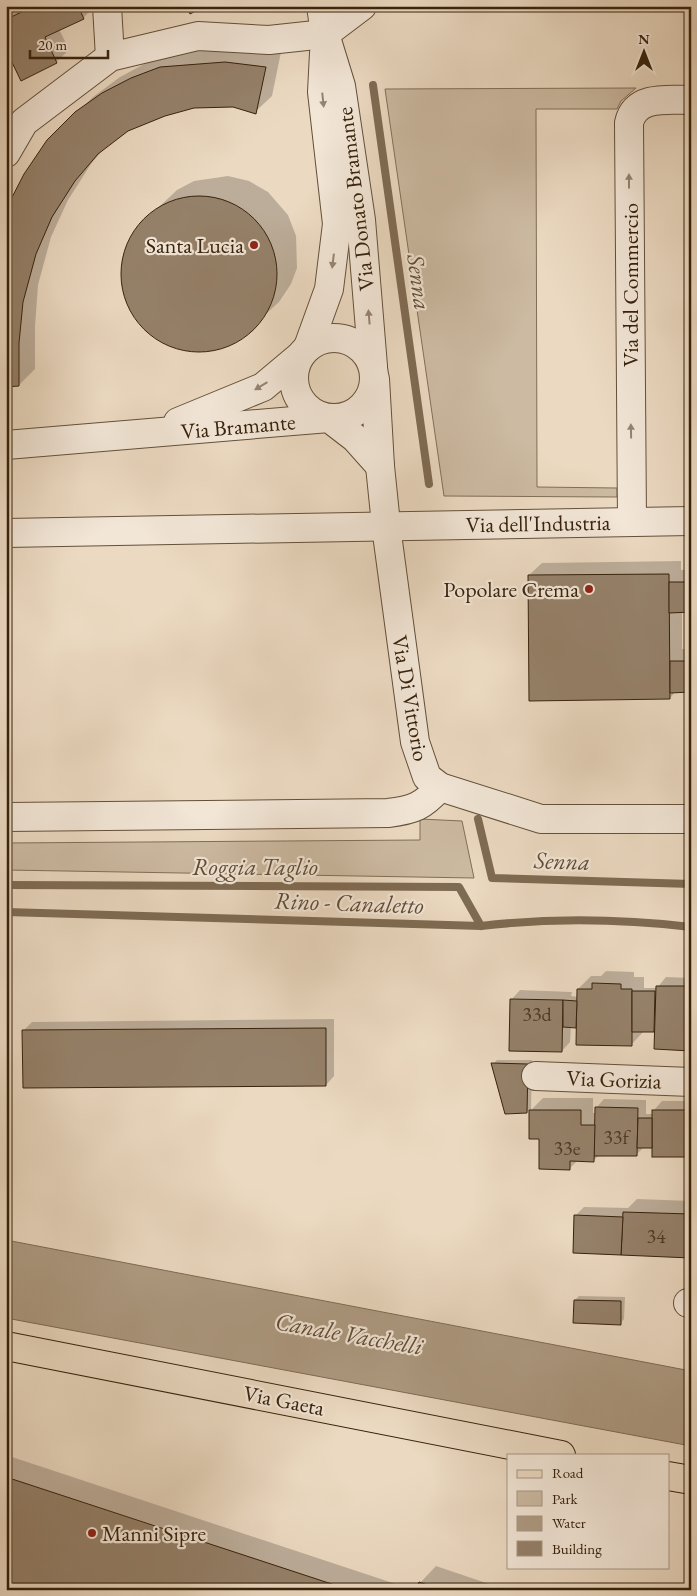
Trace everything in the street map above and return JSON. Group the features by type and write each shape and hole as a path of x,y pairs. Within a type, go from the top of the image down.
{"main road":[{"name":"Via Gaeta","path":"6,1346 556,1454"},
{"path":"670,1476 691,1480"}],"street":[{"path":"107,6 110,56"},
{"name":"Via Donato Bramante","path":"321,6 325,34 341,86 360,211 374,372"},
{"path":"6,152 24,122 110,56 198,36 269,40 325,34 362,6"},
{"name":"Via Donato Bramante","path":"304,352 330,289 337,224 322,92 325,34"},
{"name":"Via del Commercio","path":"632,522 629,123 631,114 638,106 654,100 691,100"},
{"path":"333,337 346,339 358,345 367,354 374,372 373,392 366,403 356,412 344,417 330,418 316,414 305,406 297,394 294,375 304,352 320,340 333,337"},
{"name":"Via Bramante","path":"146,434 263,387 304,352"},
{"name":"Via Di Vittorio","path":"374,372 386,524 415,742 427,777 440,787 541,820 691,819"},
{"path":"330,418 355,438 380,466"},
{"name":"Via Bramante","path":"6,445 330,418"},
{"name":"Via dell'Industria","path":"6,533 386,524 691,521"},
{"path":"6,816 388,812 415,808 428,801 440,787"},
{"name":"Via Gorizia","path":"536,1076 691,1082"}],"green space":[{"path":"636,88 621,101 617,109 536,109 537,487 617,488 617,497 444,496 385,89"},
{"path":"420,819 462,821 474,878 6,870 6,843 420,840"}],"water":[{"name":"Canale Vacchelli","path":"6,1240 691,1371 691,1446 6,1318"}],"building":[{"path":"29,6 78,6 84,19 45,37 57,63 21,81 6,50 6,13 9,18 30,8"},
{"path":"186,6 205,6 190,14"},
{"path":"225,62 266,67 256,114 233,107 194,108 165,116 128,131 98,154 75,181 52,217 36,254 23,302 19,343 19,386 6,387 6,209 24,174 47,140 75,112 102,93 131,78 160,67"},
{"path":"688,125 691,125 691,498 690,413"},
{"path":"199,196 229,202 242,209 254,219 264,231 271,244 277,274 271,304 264,317 254,329 242,339 229,346 199,352 169,346 156,339 144,329 134,317 127,304 121,274 127,244 134,231 144,219 156,209 169,202"},
{"path":"669,574 670,699 529,701 528,575"},
{"path":"669,582 691,582 691,612 669,613"},
{"path":"670,661 691,661 691,692 670,693"},
{"path":"592,983 621,984 621,989 632,989 632,1046 576,1045 577,989 592,989"},
{"path":"656,986 691,986 691,1051 654,1049"},
{"path":"632,991 655,991 654,1032 632,1032"},
{"path":"510,999 563,1000 562,1052 509,1051"},
{"path":"563,1000 577,1001 576,1028 563,1027"},
{"path":"326,1028 326,1086 23,1088 22,1030"},
{"path":"491,1063 528,1064 527,1113 505,1114"},
{"path":"595,1107 638,1108 637,1156 594,1156"},
{"path":"529,1110 581,1110 581,1125 595,1125 594,1162 570,1161 570,1170 539,1169 539,1139 529,1139"},
{"path":"652,1110 691,1110 691,1157 652,1157"},
{"path":"638,1118 652,1118 652,1148 637,1148"},
{"path":"623,1212 691,1214 691,1258 621,1255"},
{"path":"574,1215 623,1217 621,1255 573,1253"},
{"path":"574,1300 621,1301 621,1325 573,1323"},
{"name":"Manni Sipre","path":"6,1477 350,1590 6,1590"},
{"path":"419,1582 442,1590 416,1590"}],"waterway":[{"name":"Senna","path":"373,85 429,484"},
{"name":"Senna","path":"478,819 492,878 691,884"},
{"name":"Roggia Taglio","path":"6,885 459,887 481,926"},
{"name":"Rino - Canaletto","path":"6,912 481,926 559,921 612,921 691,927"}],"place":[{"name":"Santa Lucia","path":"254,245"},
{"name":"Popolare Crema","path":"589,589"},
{"name":"Manni Sipre","path":"92,1533"}]}
